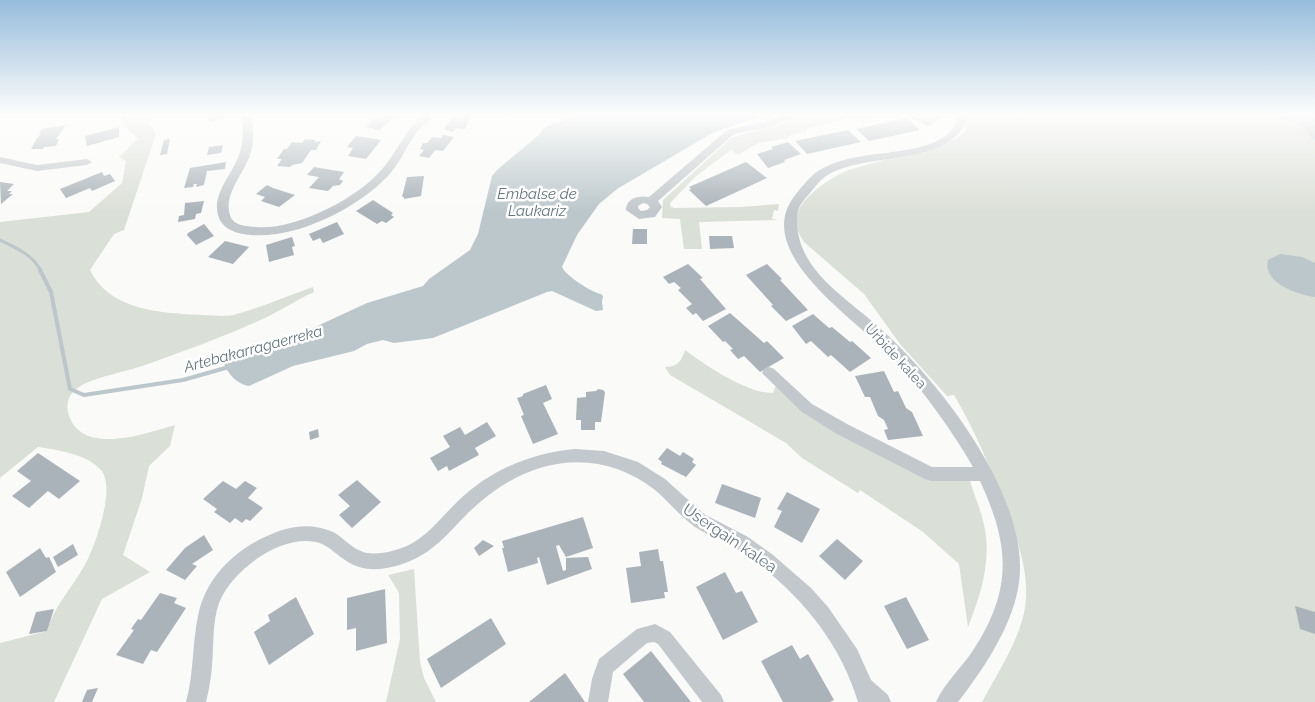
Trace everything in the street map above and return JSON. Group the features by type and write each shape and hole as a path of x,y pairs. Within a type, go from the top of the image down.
{"street":[{"path":"247,147 246,153 223,199 222,211 230,225 248,232 277,230 308,221 334,209 365,190 384,173 401,147"},
{"path":"651,201 712,147"},
{"name":"Urbide kalea","path":"928,147 866,157 822,173 792,208 791,238 809,272 878,334 920,380 961,434 986,474 1001,510 1010,538 1012,567 1007,596 998,624 983,651 946,702"},
{"path":"0,160 13,165 37,168 86,162"},
{"path":"769,373 807,408 930,474 986,474"},
{"name":"Usergain kalea","path":"196,702 200,691 204,630 210,602 221,581 255,550 270,542 306,534 326,538 362,561 396,558 427,543 472,498 500,478 518,469 544,460 576,454 605,456 619,460 639,471 658,484 679,504 704,523 746,545 794,582 830,623 866,694 881,702"},
{"path":"598,702 606,666 643,636 655,632 664,638 714,702"}],"shaded area":[{"path":"130,147 152,147 124,230 114,234 90,270 99,284 110,294 124,302 154,311 229,316 313,287 314,292 238,330 148,364 85,383 73,392 68,401 68,412 75,426 85,435 115,439 132,437 175,425 170,446 149,466 142,498 123,555 150,572 102,599 54,702 0,702 0,643 47,631 55,612 91,553 103,515 106,489 105,478 101,470 88,460 80,456 38,447 0,478 0,222 89,212 122,183 126,161 119,157"},
{"path":"721,147 752,147 738,155 731,150 695,177 670,203 670,206 674,208 741,207 779,204 778,211 774,210 772,219 778,220 699,222 702,249 684,249 680,219 662,218 663,200"},
{"path":"929,147 1315,147 1315,702 982,702 1006,659 1021,625 1026,598 1026,584 1021,556 987,460 954,395 947,396 900,344 864,294 804,242 798,232 796,220 802,204 816,189 849,170"},
{"path":"685,350 727,378 752,389 773,393 776,385 800,408 870,449 970,481 983,519 987,551 981,589 968,627 959,564 923,532 860,490 858,493 802,458 786,443 670,375 665,367 678,363"},
{"path":"414,569 420,662 424,678 436,702 386,702 400,639 399,593 388,575"}],"water":[{"name":"Embalse de Laukariz","path":"525,147 689,147 617,189 599,204 577,235 562,267 568,275 579,283 603,296 603,310 596,311 552,291 433,338 394,343 383,340 367,344 354,351 293,366 249,386 237,381 228,372 224,364 246,351 261,352 367,303 423,286 429,279 470,250 478,234 492,176"},
{"path":"1280,254 1302,257 1315,263 1315,297 1291,290 1270,275 1268,260"}],"building":[{"path":"32,147 47,147 43,149 31,149"},
{"path":"162,147 168,147 167,154 160,155"},
{"path":"209,147 223,147 221,153 207,155"},
{"path":"289,147 318,147 316,150 311,150 302,163 290,167 277,166 282,159 277,159 284,149"},
{"path":"347,147 376,147 366,159 348,156 353,148"},
{"path":"421,147 446,147 443,151 435,150 429,158 419,156 424,150 420,149"},
{"path":"771,147 793,147 801,154 768,168 757,154 773,149"},
{"path":"800,147 840,147 807,154"},
{"path":"226,162 225,169 207,171 204,185 196,187 197,184 194,184 193,187 184,188 190,168"},
{"path":"746,162 767,178 706,206 689,190 691,189 689,187"},
{"path":"314,167 344,172 339,179 343,181 340,185 333,186 328,191 309,188 319,177 307,175"},
{"path":"102,172 104,176 110,174 115,181 92,191 90,188 66,198 60,189"},
{"path":"424,176 421,196 404,199 402,197 407,177"},
{"path":"0,182 14,184 7,191 12,191 9,194 13,194 1,204"},
{"path":"267,185 295,195 279,207 261,201 265,197 256,194"},
{"path":"373,200 393,213 391,215 394,217 386,223 382,221 377,224 356,211"},
{"path":"204,201 201,213 196,214 195,219 178,222 179,216 184,215 185,203"},
{"path":"337,222 344,234 323,243 320,238 313,241 309,234"},
{"path":"204,224 214,236 196,245 187,235"},
{"path":"633,229 647,229 647,244 632,244"},
{"path":"709,236 732,236 734,248 710,249"},
{"path":"292,237 295,246 292,247 294,255 269,262 266,245"},
{"path":"225,241 249,247 233,264 208,257"},
{"path":"688,264 703,278 700,279 726,309 703,321 696,313 693,315 686,308 692,304 678,290 681,288 674,282 669,284 663,277"},
{"path":"767,264 808,310 786,321 771,306 773,305 746,275"},
{"path":"730,313 764,343 767,341 784,358 760,372 744,356 738,359 730,350 733,349 725,341 723,342 708,326"},
{"path":"813,314 829,328 832,327 850,342 852,341 871,358 850,372 831,355 828,357 811,341 806,344 792,326"},
{"path":"884,371 894,392 898,391 906,408 912,412 923,436 888,440 884,430 888,429 884,420 878,416 870,397 865,397 855,376"},
{"path":"546,385 552,399 543,403 558,434 533,444 521,416 524,415 517,398"},
{"path":"598,389 605,392 601,422 595,422 595,430 581,430 581,420 576,420 577,398 586,397 586,392"},
{"path":"487,422 496,436 475,448 479,455 449,471 447,466 438,471 430,458 450,447 443,436 460,427 465,435"},
{"path":"318,429 319,437 310,440 309,432"},
{"path":"667,448 680,456 683,452 694,459 692,462 696,465 686,477 661,464 662,462 658,459"},
{"path":"38,453 80,481 59,499 48,491 29,508 12,496 31,481 17,471"},
{"path":"357,480 381,502 352,528 339,515 350,506 338,495"},
{"path":"223,481 236,489 245,481 257,488 248,498 263,508 250,521 246,519 242,523 235,518 230,523 214,512 217,509 203,499"},
{"path":"722,484 761,498 755,518 715,503"},
{"path":"787,492 820,509 802,543 774,527 782,511 777,509"},
{"path":"583,517 593,548 566,557 559,545 556,546 563,571 566,570 566,558 588,557 592,569 547,585 539,557 537,558 538,563 508,572 502,541"},
{"path":"204,535 213,550 192,564 197,566 185,580 166,570 185,548"},
{"path":"837,539 863,561 845,580 819,556"},
{"path":"483,540 494,546 479,556 474,548"},
{"path":"73,544 78,555 58,567 53,557"},
{"path":"40,548 46,558 49,557 56,572 20,597 6,572"},
{"path":"658,549 660,561 663,561 668,592 664,592 665,598 631,603 626,568 641,566 639,552"},
{"path":"725,572 736,593 742,591 758,622 723,640 696,587"},
{"path":"385,589 387,643 356,651 356,628 347,630 347,598"},
{"path":"160,593 177,598 174,603 186,608 157,652 151,650 143,664 116,655 134,630 131,629 138,619 141,620"},
{"path":"296,597 314,634 269,665 254,632 270,621 268,615"},
{"path":"906,597 929,640 907,649 884,606"},
{"path":"1295,606 1315,612 1315,634 1300,629"},
{"path":"54,609 47,631 29,634 36,612"},
{"path":"491,618 506,644 441,688 427,659"},
{"path":"792,645 800,659 808,654 834,700 830,702 783,702 761,661"},
{"path":"651,651 691,702 644,702 623,674"},
{"path":"565,673 585,702 529,702"},
{"path":"98,688 92,702 82,702 87,690"}],"waterway":[{"name":"Artebakarragaerreka","path":"0,240 28,256 41,271"},
{"name":"Artebakarragaerreka","path":"40,270 51,292 70,389 84,395 183,380 229,367"}]}
